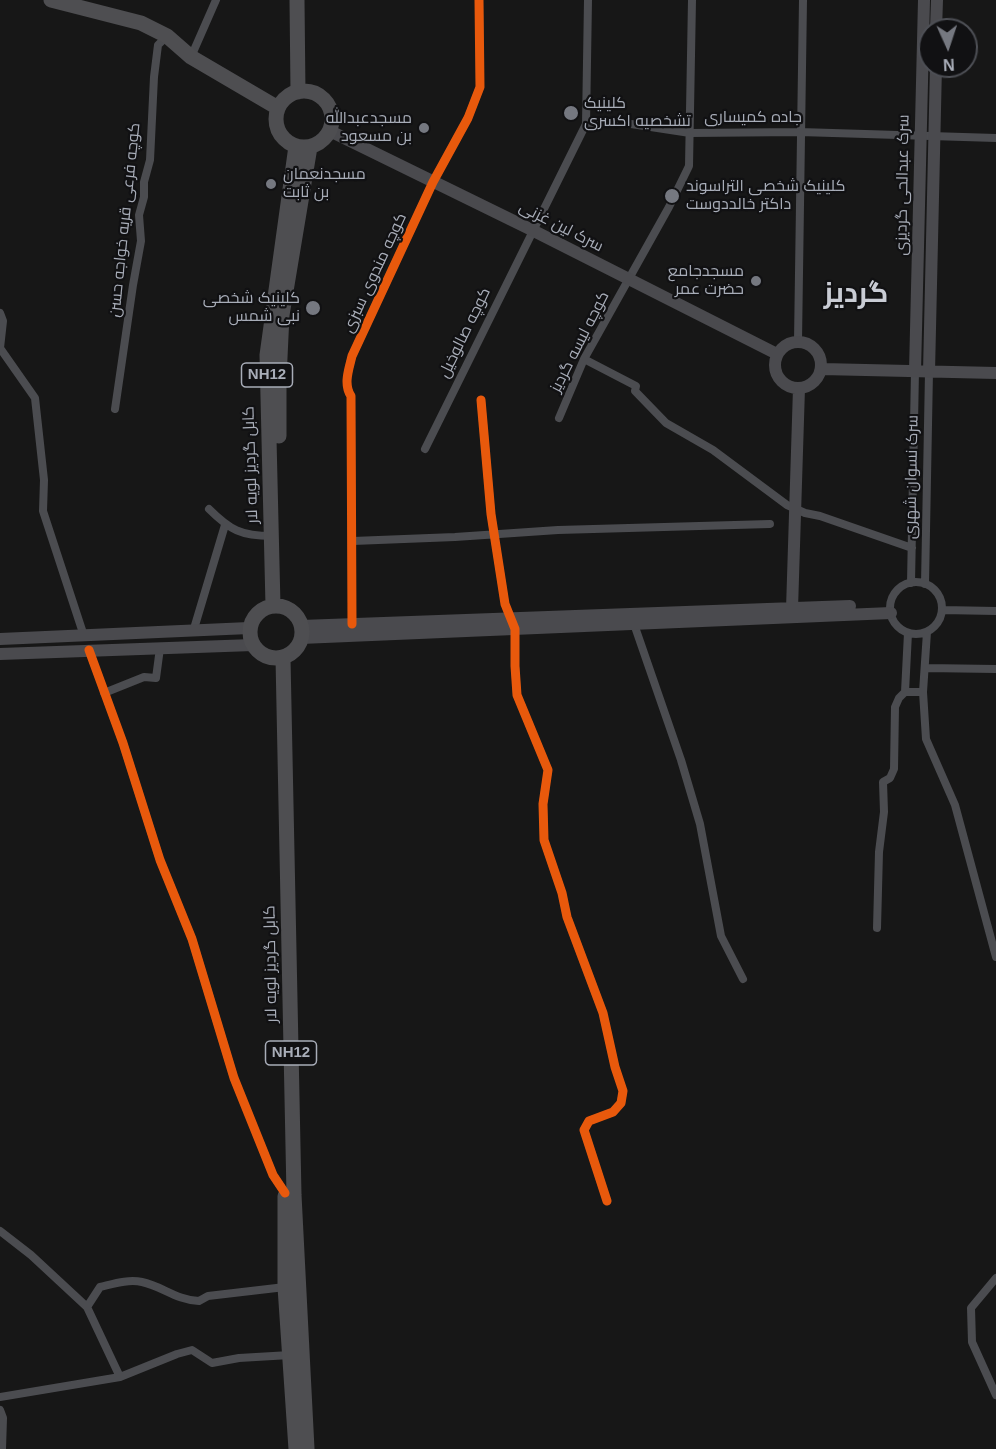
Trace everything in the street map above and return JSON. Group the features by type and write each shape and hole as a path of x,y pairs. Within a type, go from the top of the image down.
{"highway":[{"path":"51,0 141,23 167,36 191,57 278,108"},
{"path":"297,0 303,92"},
{"path":"303,92 307,0"},
{"path":"303,92 316,94 329,106 332,123 330,131 318,144 303,146 285,140 277,125 278,108 290,95 303,92"},
{"name":"کابل گردیز لویه لار","path":"278,606 272,536 267,355 303,146"},
{"name":"کابل گردیز لویه لار","path":"278,606 279,400 282,315 303,146"},
{"path":"278,606 296,616 301,632 297,648 279,658 258,652 249,637 249,628 257,613 278,606"},
{"name":"کابل گردیز لویه لار","path":"279,658 285,1287 296,1449"},
{"name":"کابل گردیز لویه لار","path":"279,658 294,1195 307,1449"}],"street":[{"path":"191,57 216,0"},
{"name":"کوچه مندوی سبزی","path":"353,541 351,396 346,389 352,356 433,182 468,118 480,87 479,0"},
{"path":"586,124 588,0"},
{"name":"کوچه لیسه گردیز","path":"559,418 584,359 689,166 692,0"},
{"path":"798,341 803,0"},
{"name":"سرک عبدالحی گردیزی","path":"915,371 924,0"},
{"path":"936,18 937,0"},
{"name":"کوچه فرعی قریه خواجه حسن","path":"116,409 141,241 139,215 150,159 158,45 167,36"},
{"path":"929,372 936,78"},
{"name":"جاده کمیساری","path":"586,124 618,122 690,133 800,132 996,138"},
{"name":"کوچه صالوخیل","path":"425,450 586,124"},
{"name":"سرک لین غزنی","path":"330,131 777,354"},
{"path":"0,313 3,321 0,348 35,398 44,480 43,512 84,636"},
{"path":"798,341 806,343 819,353 822,369 814,383 799,388 791,387 778,377 775,370 777,354 782,347 798,341"},
{"path":"584,359 636,386 635,391 666,423 713,450 787,505 912,548"},
{"path":"822,369 996,373"},
{"name":"سرک نسوان شهری","path":"911,583 915,371"},
{"name":"سرک نسوان شهری","path":"925,584 929,372"},
{"path":"792,609 799,388"},
{"path":"481,400 494,535 505,604 513,624 517,695 548,770 543,804 544,840 562,893 567,917 603,1013 623,1091 621,1103 613,1112 589,1121 584,1130 607,1200"},
{"path":"209,508 225,525 249,536 272,536"},
{"path":"193,632 225,525"},
{"path":"352,624 353,541 570,530 770,525"},
{"path":"911,583 925,584 937,592 941,599 942,610 937,624 927,632 908,633 897,625 891,609 897,591 911,583"},
{"path":"301,632 513,624 792,609 891,609"},
{"path":"301,632 352,624 634,624 891,609"},
{"path":"942,610 996,611"},
{"path":"634,624 681,760 700,824 721,936 743,979"},
{"path":"0,639 249,628"},
{"path":"927,632 924,692 926,739 955,805 996,957"},
{"path":"877,928 879,852 884,812 883,782 890,778 894,769 895,706 905,692 908,633"},
{"path":"0,654 253,645"},
{"path":"104,693 144,677 156,678 160,648"},
{"path":"89,650 123,743 160,860 192,939 234,1078 273,1174 285,1193"},
{"path":"925,668 996,669"},
{"path":"905,692 924,692"},
{"path":"0,1231 31,1255 87,1307 120,1377"},
{"path":"996,1278 971,1308 972,1342 996,1395"},
{"path":"87,1307 100,1287 121,1282 142,1282 179,1298 199,1301 208,1296 285,1287"},
{"path":"0,1397 120,1377 192,1350 212,1363 239,1358 290,1355"},
{"path":"0,1410 3,1418 2,1449"}],"cycle path":[{"path":"352,624 351,396 347,387 348,371 352,356 433,182 468,118 480,87 479,0"},
{"path":"481,400 491,514 505,604 515,629 517,695 548,770 543,804 544,840 562,893 567,917 603,1013 623,1091 621,1103 613,1112 589,1121 584,1130 607,1201"},
{"path":"89,650 123,743 160,860 192,939 234,1078 273,1175 285,1193"}],"place":[{"name":"کلینیک تشخصیه اکسری","path":"571,113"},
{"name":"مسجدعبدالله بن مسعود","path":"424,128"},
{"name":"مسجدنعمان بن ثابت","path":"271,184"},
{"name":"کلینیک شخصی التراسوند داکتر خالددوست","path":"672,196"},
{"name":"مسجدجامع حضرت عمر","path":"756,281"},
{"name":"کلینیک شخصی نبی شمس","path":"313,308"}],"district":[{"name":"گردیز","path":"856,294"}]}
